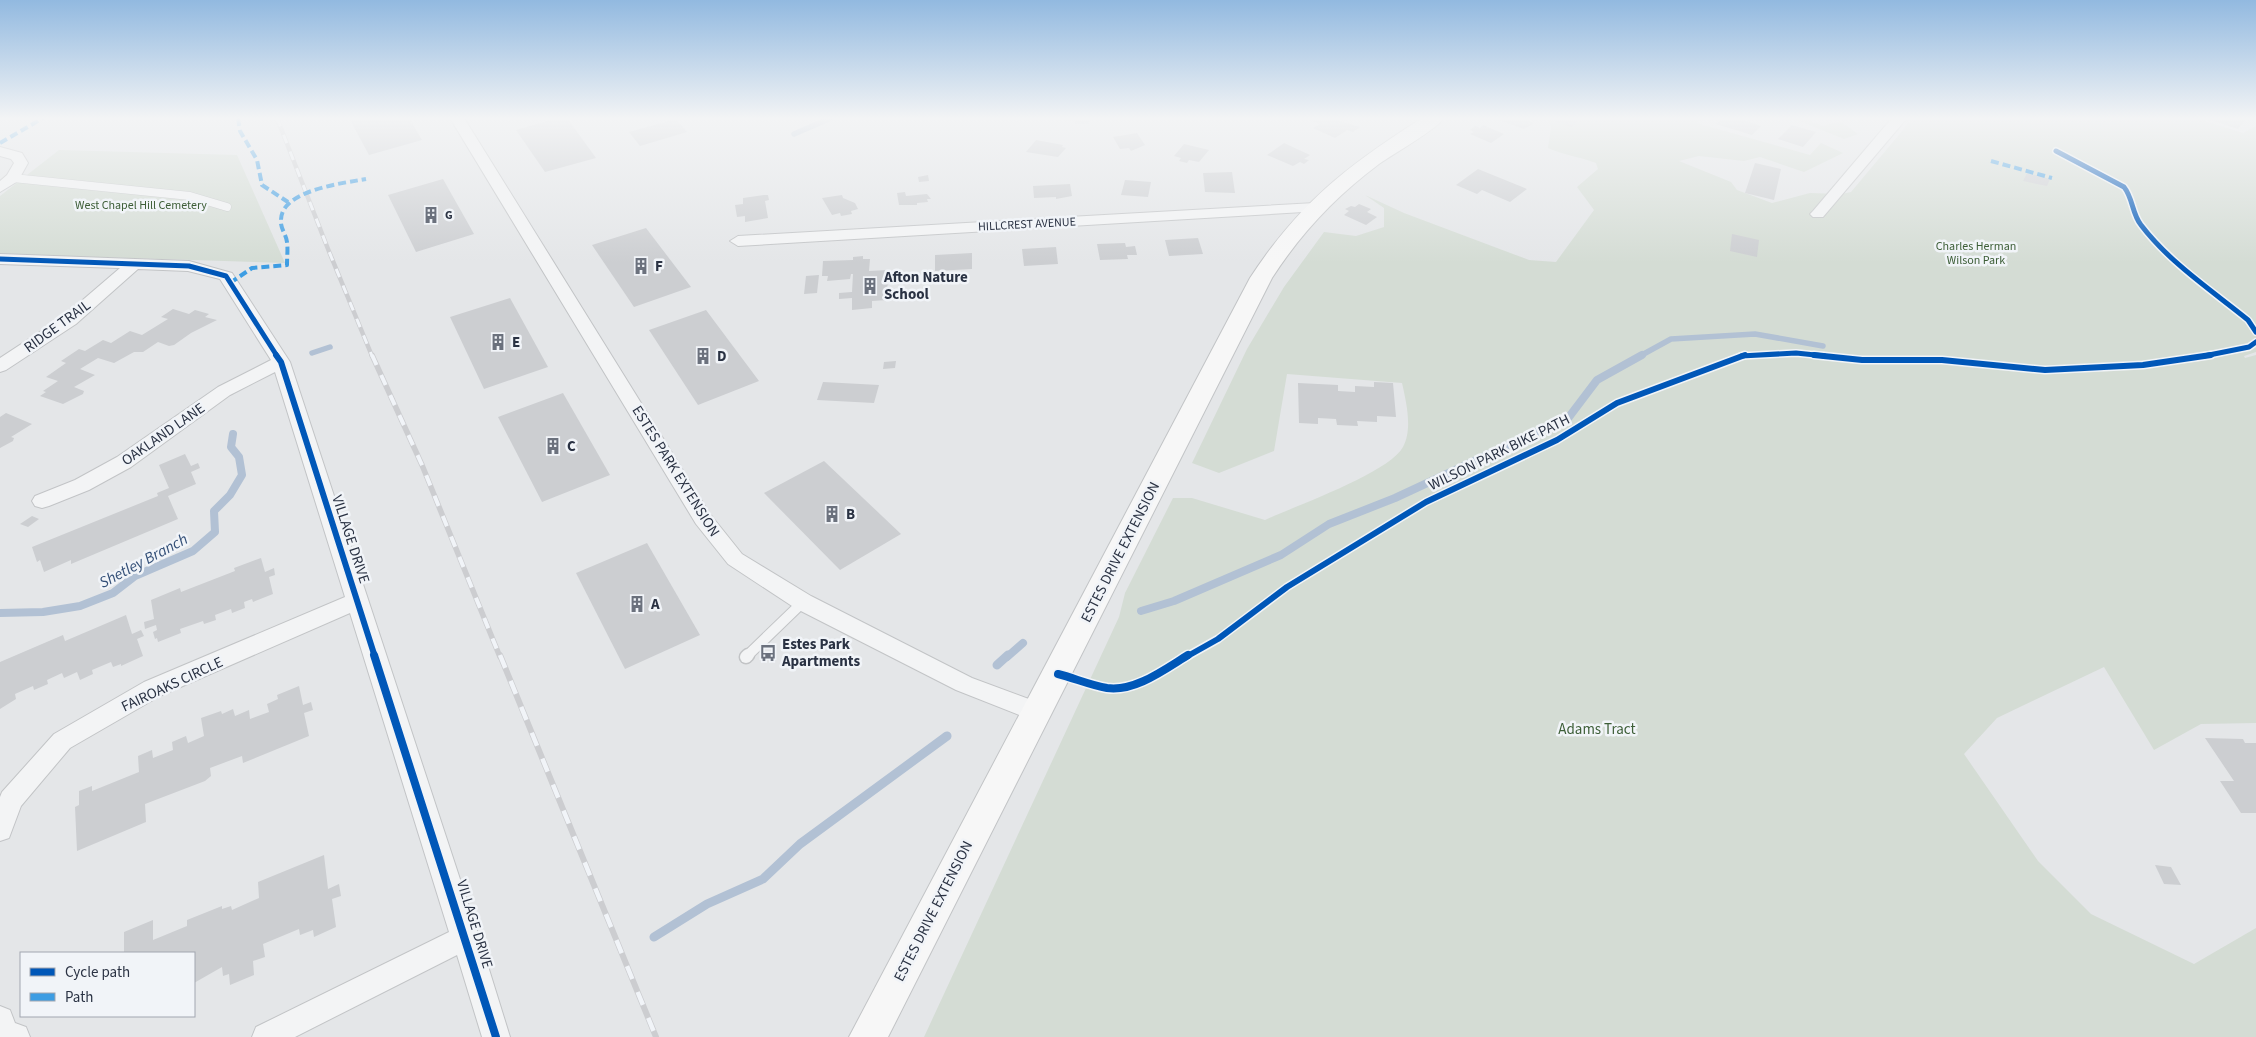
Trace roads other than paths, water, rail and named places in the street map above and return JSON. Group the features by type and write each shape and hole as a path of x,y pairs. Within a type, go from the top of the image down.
{"main road":[{"name":"ESTES DRIVE EXTENSION","path":"868,1037 1261,278 1286,241 1315,208 1365,166"}],"street":[{"path":"0,188 13,178 20,166"},
{"name":"ESTES PARK EXTENSION","path":"488,166 703,519 736,560 803,602 964,684 1037,712"},
{"path":"1818,214 1859,166"},
{"name":"HILLCREST AVENUE","path":"738,241 1315,208"},
{"name":"VILLAGE DRIVE","path":"0,259 189,266 226,276 281,362 466,937 496,1037"},
{"name":"RIDGE TRAIL","path":"0,366 70,320 134,264"},
{"name":"OAKLAND LANE","path":"42,500 82,484 124,462 224,391 281,362"},
{"name":"FAIROAKS CIRCLE","path":"0,830 11,800 62,741 152,690 358,601"},
{"path":"266,1037 466,937"},
{"path":"0,1020 5,1032 16,1037"}],"lane":[{"path":"13,178 190,196 227,207"},
{"path":"746,657 803,602"}],"waterway":[{"path":"1640,356 1671,339 1755,334 1823,346"},
{"name":"Shetley Branch","path":"312,353 330,347"},
{"path":"1141,611 1174,601 1281,555 1329,524 1395,498 1569,417 1597,380 1642,355"},
{"name":"Shetley Branch","path":"0,613 43,612 80,606 113,593 135,576 193,551 215,532 214,511 230,495 242,475 239,457 231,447 233,434"},
{"path":"1007,657 1023,643"},
{"path":"997,665 1008,655"},
{"path":"654,937 707,904 763,879 800,844 947,736"}],"railway":[{"path":"296,166 372,356"},
{"path":"372,355 422,465 500,657"},
{"path":"500,655 656,1037"}],"place":[{"name":"G","path":"431,215"},
{"name":"F","path":"641,266"},
{"name":"Afton Nature School","path":"870,286"},
{"name":"E","path":"498,342"},
{"name":"D","path":"703,356"},
{"name":"C","path":"553,446"},
{"name":"B","path":"832,514"},
{"name":"A","path":"637,604"},
{"name":"Estes Park Apartments","path":"768,653"}],"park label":[{"name":"West Chapel Hill Cemetery","path":"141,205"},
{"name":"Charles Herman Wilson Park","path":"1976,253"},
{"name":"Adams Tract","path":"1597,729"}]}
